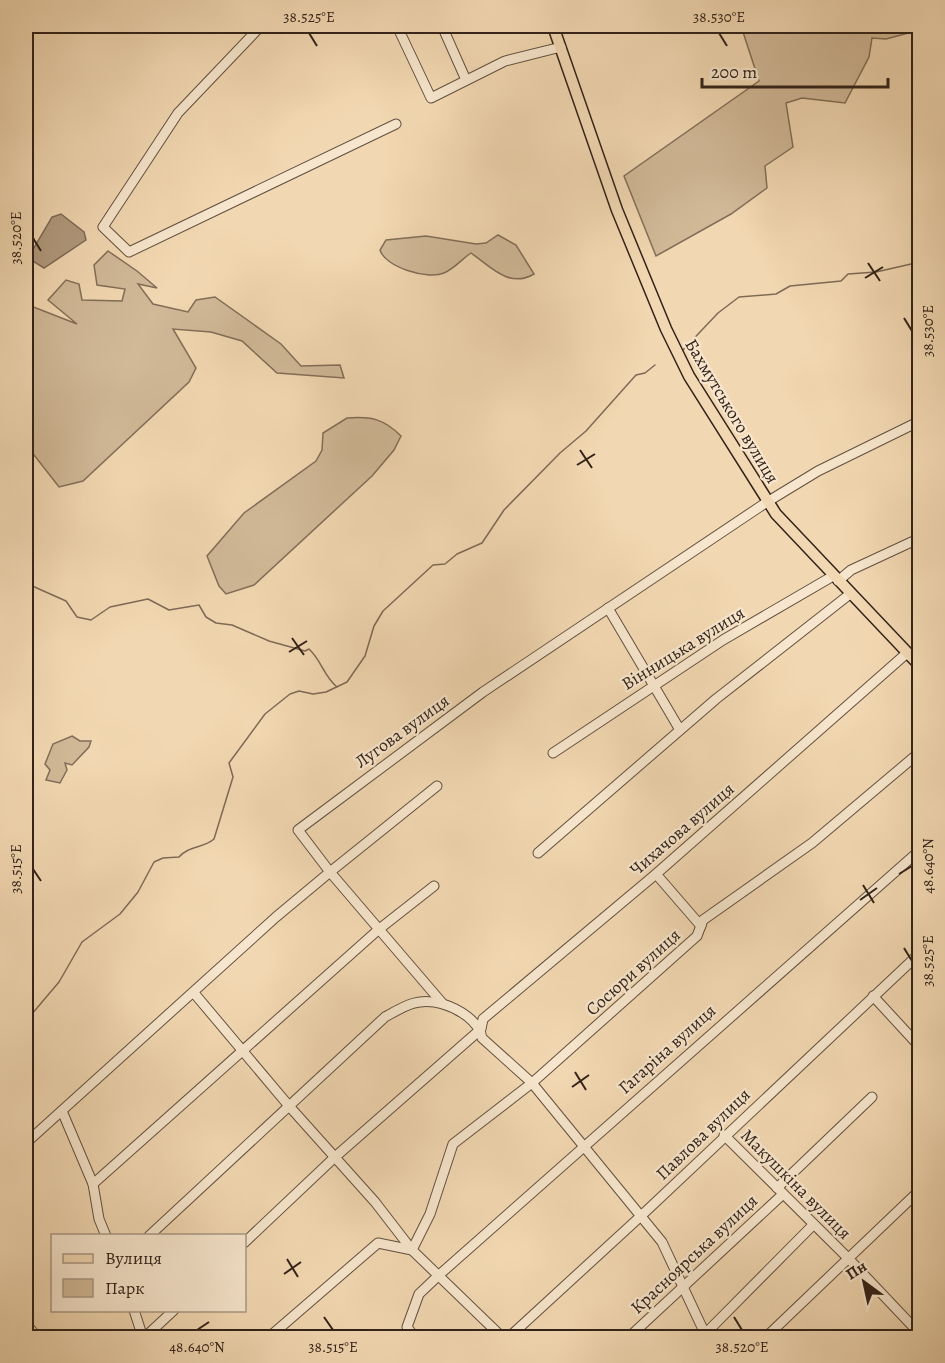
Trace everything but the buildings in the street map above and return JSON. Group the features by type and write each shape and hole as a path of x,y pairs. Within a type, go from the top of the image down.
{"main road":[{"name":"Бахмутського вулиця","path":"553,26 617,210 666,329 689,376 767,502 835,578 920,666"}],"street":[{"path":"261,26 178,113 104,227 129,252 396,124"},
{"path":"398,26 431,98 505,61 561,47"},
{"path":"442,26 466,80"},
{"name":"Лугова вулиця","path":"330,872 298,830 483,692 767,502 818,471 920,421"},
{"name":"Вінницька вулиця","path":"553,753 723,640 835,578 920,538"},
{"path":"538,853 680,730 850,594"},
{"path":"608,608 680,730"},
{"name":"Чихачова вулиця","path":"246,1241 335,1157 481,1029 483,1019 656,874 907,653"},
{"name":"Сосюри вулиця","path":"412,1250 430,1214 453,1144 532,1083 697,936 703,920 812,843 920,752"},
{"path":"26,1143 194,993 276,916 437,786"},
{"name":"Гагаріна вулиця","path":"415,1338 407,1327 419,1294 920,850"},
{"path":"330,872 443,1004"},
{"path":"656,874 700,926"},
{"path":"93,1184 244,1052 247,1046 378,930 434,886"},
{"name":"Павлова вулиця","path":"508,1338 920,953"},
{"path":"194,993 289,1106 375,1202 412,1250 503,1338"},
{"path":"873,996 919,1044"},
{"path":"151,1234 385,1017 405,1005 428,999 456,1008 481,1029 482,1038 532,1083 585,1145 662,1242 684,1284 706,1336 813,1225"},
{"name":"Красноярська вулиця","path":"628,1338 872,1097"},
{"path":"62,1111 93,1184 99,1219 105,1234"},
{"name":"Макушкіна вулиця","path":"724,1135 847,1257 920,1334"},
{"path":"765,1338 847,1257 920,1190"},
{"path":"268,1338 378,1243 412,1250"},
{"path":"134,1312 144,1338 173,1312"},
{"path":"26,1324 38,1338"}],"green space":[{"path":"741,26 919,26 919,35 916,31 886,39 872,38 869,57 845,103 802,98 786,103 793,147 765,166 767,188 731,214 656,256 624,176 759,81"},
{"path":"498,235 516,245 534,274 525,278 508,277 500,274 471,253 444,273 428,275 398,267 383,256 380,250 386,240 426,236 476,244 486,243"},
{"path":"108,251 157,288 138,284 153,304 188,312 196,300 215,297 281,344 301,366 340,365 344,378 277,373 242,341 211,332 173,329 196,368 189,382 83,481 59,487 31,451 26,449 26,304 77,324 48,300 66,280 79,284 82,300 122,301 125,289 97,285 94,265"},
{"path":"347,418 383,422 401,436 394,450 372,476 254,585 226,594 219,586 207,556 244,513 316,461 322,450 323,433"},
{"path":"72,736 80,741 91,741 89,747 72,765 65,763 67,770 60,783 46,780 50,770 45,764 53,744"}],"shaded area":[{"path":"61,214 84,232 86,240 44,268 28,258 52,217"}],"waterway":[{"path":"683,350 718,313 739,297 776,294 790,286 841,281 848,274 876,272 920,262"},
{"path":"26,1021 59,982 82,942 120,914 138,892 154,862 163,858 179,857 214,839 233,777 229,763 265,714 290,694 299,691 313,694 326,692 347,682 365,656 374,626 383,611 433,565 445,564 457,554 482,543 504,510 560,453 586,431 636,375 645,373 655,365"},
{"path":"26,575 30,585 66,601 77,617 91,620 110,607 148,599 169,610 199,605 206,617 216,623 232,625 269,641 305,651 309,649 337,687"}]}
